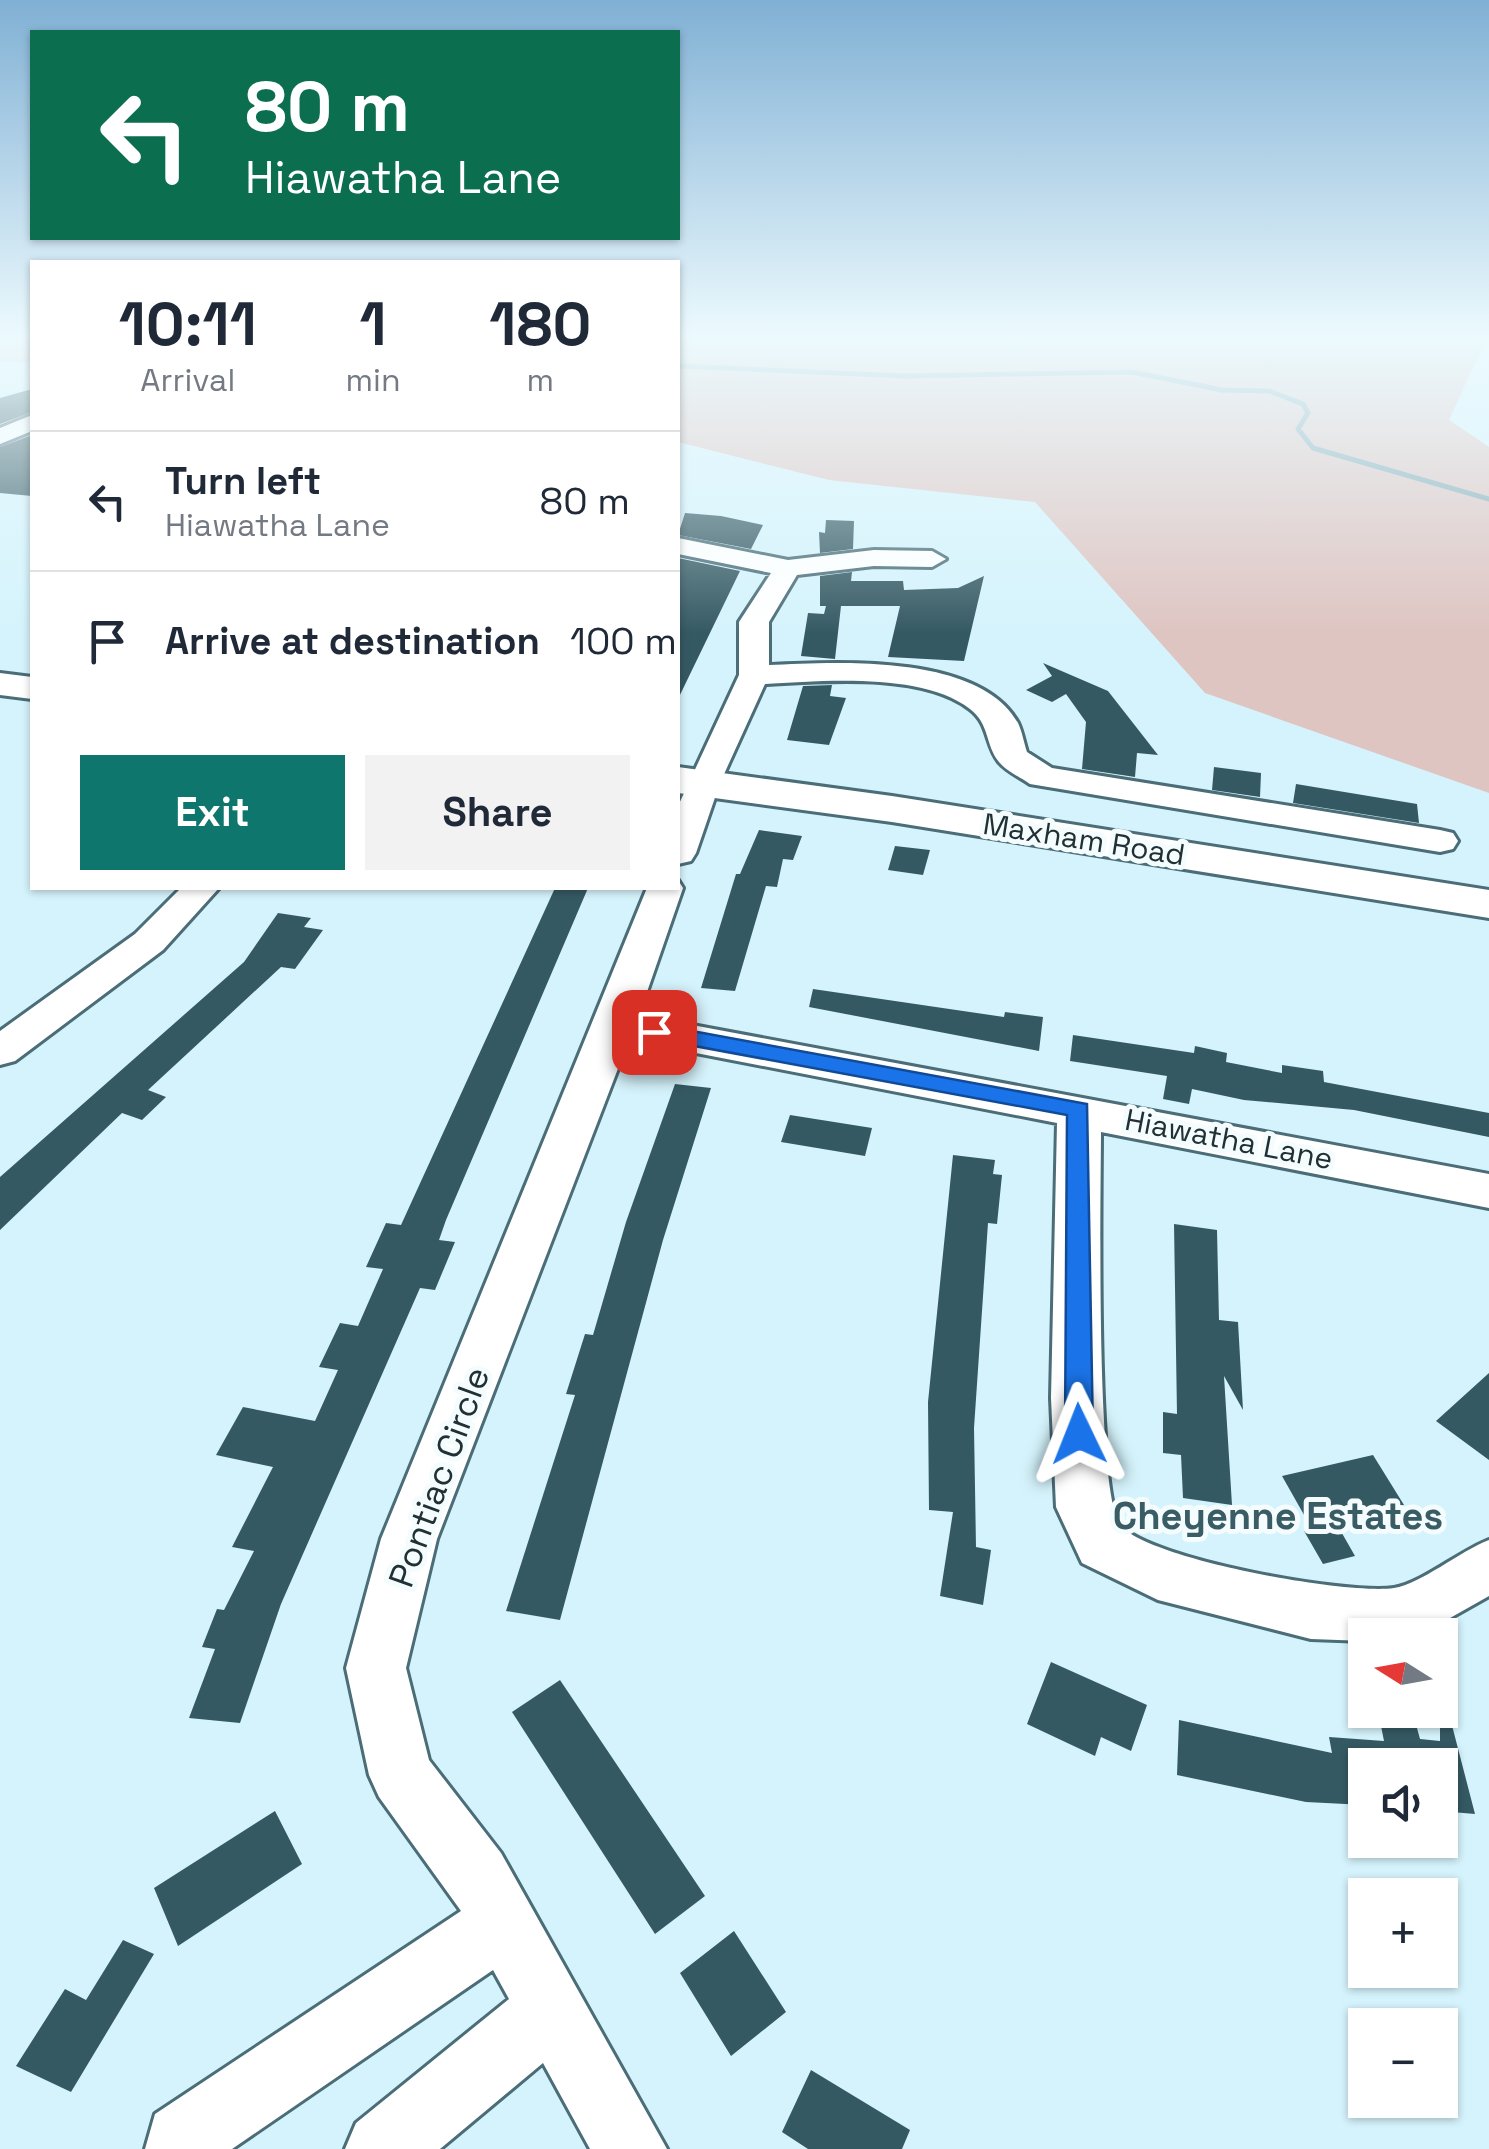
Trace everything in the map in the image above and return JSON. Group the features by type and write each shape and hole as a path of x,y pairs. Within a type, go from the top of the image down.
{"main road":[{"path":"0,664 30,668"},
{"path":"0,684 30,688"},
{"name":"Maxham Road","path":"692,772 1068,811 1489,878"},
{"name":"Maxham Road","path":"692,772 1489,904"}],"street":[{"path":"680,546 788,568 874,558 932,559"},
{"path":"680,841 692,772 754,676 754,622 788,568"},
{"path":"754,676 849,674 926,681 986,702 1011,731 1012,758 1042,777 1440,840"},
{"path":"0,1051 149,942 199,890"},
{"name":"Pontiac Circle","path":"630,2149 478,1876 401,1776 376,1668 409,1539 615,1024 664,890"},
{"name":"Hiawatha Lane","path":"615,1024 1489,1191"},
{"path":"1079,1110 1077,1398 1084,1508 1102,1545 1158,1574 1311,1612 1402,1615 1489,1566"},
{"path":"182,2149 181,2140 504,1922"},
{"path":"382,2149 552,2010"}],"shaded area":[{"path":"680,433 1469,433 1489,447 1489,793 1205,693 1035,502 829,480 680,443"}],"building":[{"path":"30,436 30,496 0,493 0,447"},
{"path":"685,513 763,525 751,549 680,535"},
{"path":"826,520 854,521 853,549 820,553 819,532 825,533"},
{"path":"680,558 740,571 680,695"},
{"path":"852,572 851,581 903,581 904,590 958,588 984,576 964,661 888,657 900,606 841,606 835,659 801,656 808,613 824,614 826,606 820,606 820,576"},
{"path":"1043,663 1108,691 1158,755 1137,753 1135,777 1082,769 1086,722 1066,694 1052,702 1026,690 1052,676"},
{"path":"832,685 830,696 846,698 829,745 787,740 803,686"},
{"path":"1214,767 1261,773 1260,797 1212,790"},
{"path":"1296,784 1417,804 1419,823 1293,803"},
{"path":"759,830 802,836 793,860 783,859 777,887 766,886 735,991 701,988 736,874 740,874"},
{"path":"895,846 930,850 923,875 888,870"},
{"path":"554,890 587,890 446,1220 439,1240 455,1242 435,1290 420,1288 281,1604 240,1723 189,1718 215,1649 202,1647 217,1609 224,1610 254,1551 232,1547 273,1467 216,1455 243,1407 315,1421 338,1370 319,1367 340,1323 358,1326 383,1269 366,1267 386,1223 401,1225"},
{"path":"278,913 311,918 304,927 323,930 295,969 281,967 148,1090 166,1097 142,1120 122,1113 0,1230 0,1177 244,962"},
{"path":"813,989 1004,1017 1005,1012 1043,1017 1039,1051 809,1007"},
{"path":"1073,1035 1194,1053 1195,1046 1227,1053 1226,1062 1282,1073 1282,1065 1323,1071 1324,1082 1489,1113 1489,1137 1354,1110 1244,1100 1192,1089 1189,1104 1163,1099 1167,1076 1070,1061"},
{"path":"675,1084 711,1088 663,1240 560,1620 506,1611 575,1395 566,1394 585,1334 593,1335 626,1222"},
{"path":"790,1115 872,1128 865,1156 781,1142"},
{"path":"953,1155 995,1160 993,1174 1002,1175 997,1224 988,1223 974,1428 976,1547 991,1550 983,1605 940,1596 953,1512 929,1510 928,1402"},
{"path":"1174,1224 1217,1230 1219,1320 1238,1322 1243,1410 1224,1376 1232,1505 1183,1498 1181,1455 1163,1453 1163,1412 1177,1414"},
{"path":"1489,1373 1489,1460 1436,1421"},
{"path":"1373,1455 1404,1505 1335,1521 1355,1556 1323,1564 1304,1531 1312,1529 1282,1476"},
{"path":"1051,1662 1147,1705 1131,1751 1101,1737 1095,1756 1027,1724"},
{"path":"560,1680 705,1896 655,1934 512,1712"},
{"path":"1179,1720 1332,1753 1329,1737 1384,1741 1381,1728 1417,1728 1420,1739 1440,1741 1440,1728 1453,1728 1458,1748 1348,1748 1348,1804 1306,1802 1177,1775"},
{"path":"1458,1749 1475,1814 1458,1813"},
{"path":"275,1811 302,1864 178,1946 154,1888"},
{"path":"734,1931 786,2012 731,2056 680,1973"},
{"path":"123,1940 154,1954 71,2092 16,2066 65,1989 86,2000"},
{"path":"811,2070 910,2130 902,2149 808,2149 782,2132"}],"waterway":[{"path":"1301,433 1313,448 1489,499"}],"district":[{"name":"Cheyenne Estates","path":"1278,1516"}],"route":[{"path":"654,1032 1079,1110 1079,1434"}]}
